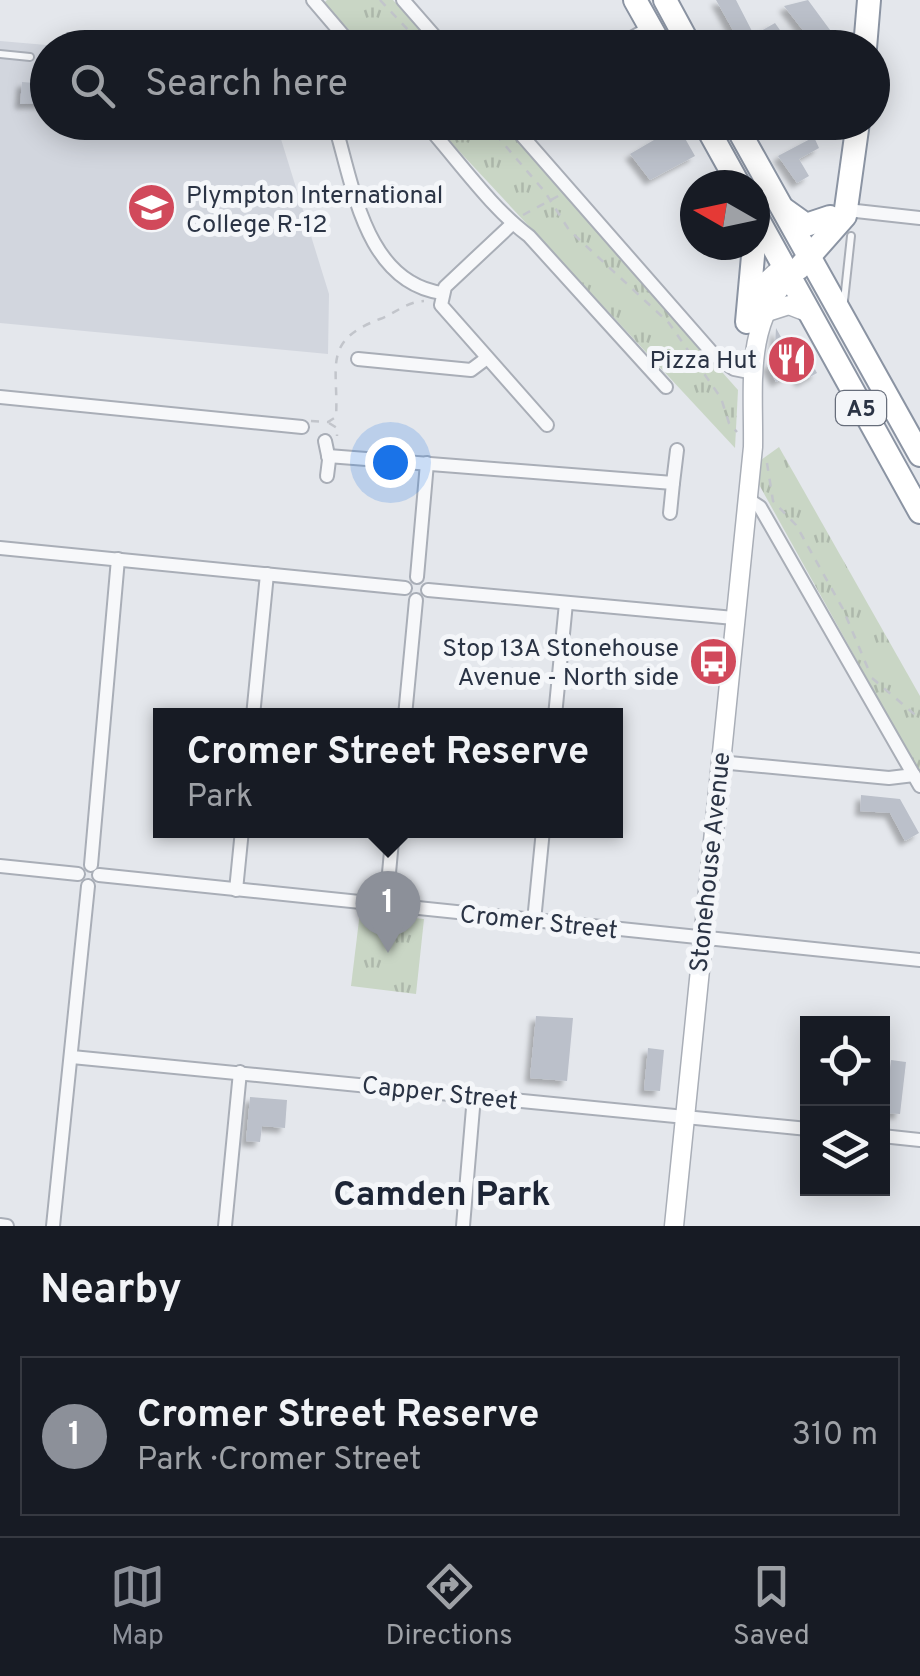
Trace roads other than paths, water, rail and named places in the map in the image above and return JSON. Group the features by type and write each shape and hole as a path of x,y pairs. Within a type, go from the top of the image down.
{"highway":[{"path":"635,0 653,30"},
{"path":"665,0 679,30"},
{"path":"852,30 855,0"},
{"path":"866,30 869,0"},
{"path":"714,140 731,170"},
{"name":"A5","path":"744,140 920,456"},
{"path":"786,272 843,220 844,140"},
{"path":"855,140 843,220 830,266 867,342 869,367"},
{"path":"781,207 806,225 843,220"},
{"name":"A5","path":"770,242 919,506"},
{"path":"754,260 754,318"}],"street":[{"path":"312,0 338,30"},
{"path":"404,0 430,30"},
{"path":"340,140 375,247 410,281 442,293"},
{"path":"439,140 666,387"},
{"path":"526,140 716,356 749,372"},
{"path":"843,220 920,218"},
{"path":"442,293 513,221"},
{"name":"Stonehouse Avenue","path":"674,1226 753,447 749,372 754,318 760,286 786,272"},
{"path":"442,293 446,314 548,425"},
{"path":"754,318 789,305 807,312"},
{"path":"358,359 471,370 487,358"},
{"path":"0,397 302,427"},
{"path":"324,441 327,476"},
{"path":"670,513 677,450"},
{"path":"328,456 673,483"},
{"path":"405,588 417,577 428,462"},
{"path":"746,498 760,507 917,780"},
{"path":"0,548 405,588 416,600"},
{"path":"53,1226 72,1057 83,880 95,870 118,559"},
{"path":"255,708 268,574"},
{"path":"417,577 426,581 428,590"},
{"path":"405,708 416,600 428,590 734,618"},
{"path":"556,708 566,603"},
{"path":"719,762 917,780"},
{"path":"236,890 241,838"},
{"path":"386,906 392,838"},
{"path":"534,921 543,838"},
{"path":"0,866 83,880"},
{"name":"Cromer Street","path":"95,870 236,890 920,960"},
{"name":"Capper Street","path":"72,1057 800,1128"},
{"path":"225,1226 240,1072"},
{"path":"462,1226 474,1096"},
{"path":"890,1137 920,1140"}],"lane":[{"path":"0,54 30,57"}],"place":[{"name":"Plympton International College R-12","path":"151,208"},
{"name":"Pizza Hut","path":"792,359"},
{"name":"Stop 13A Stonehouse Avenue - North side","path":"714,661"},
{"name":"Cromer Street Reserve","path":"388,953"}],"district":[{"name":"Camden Park","path":"442,1193"}]}
